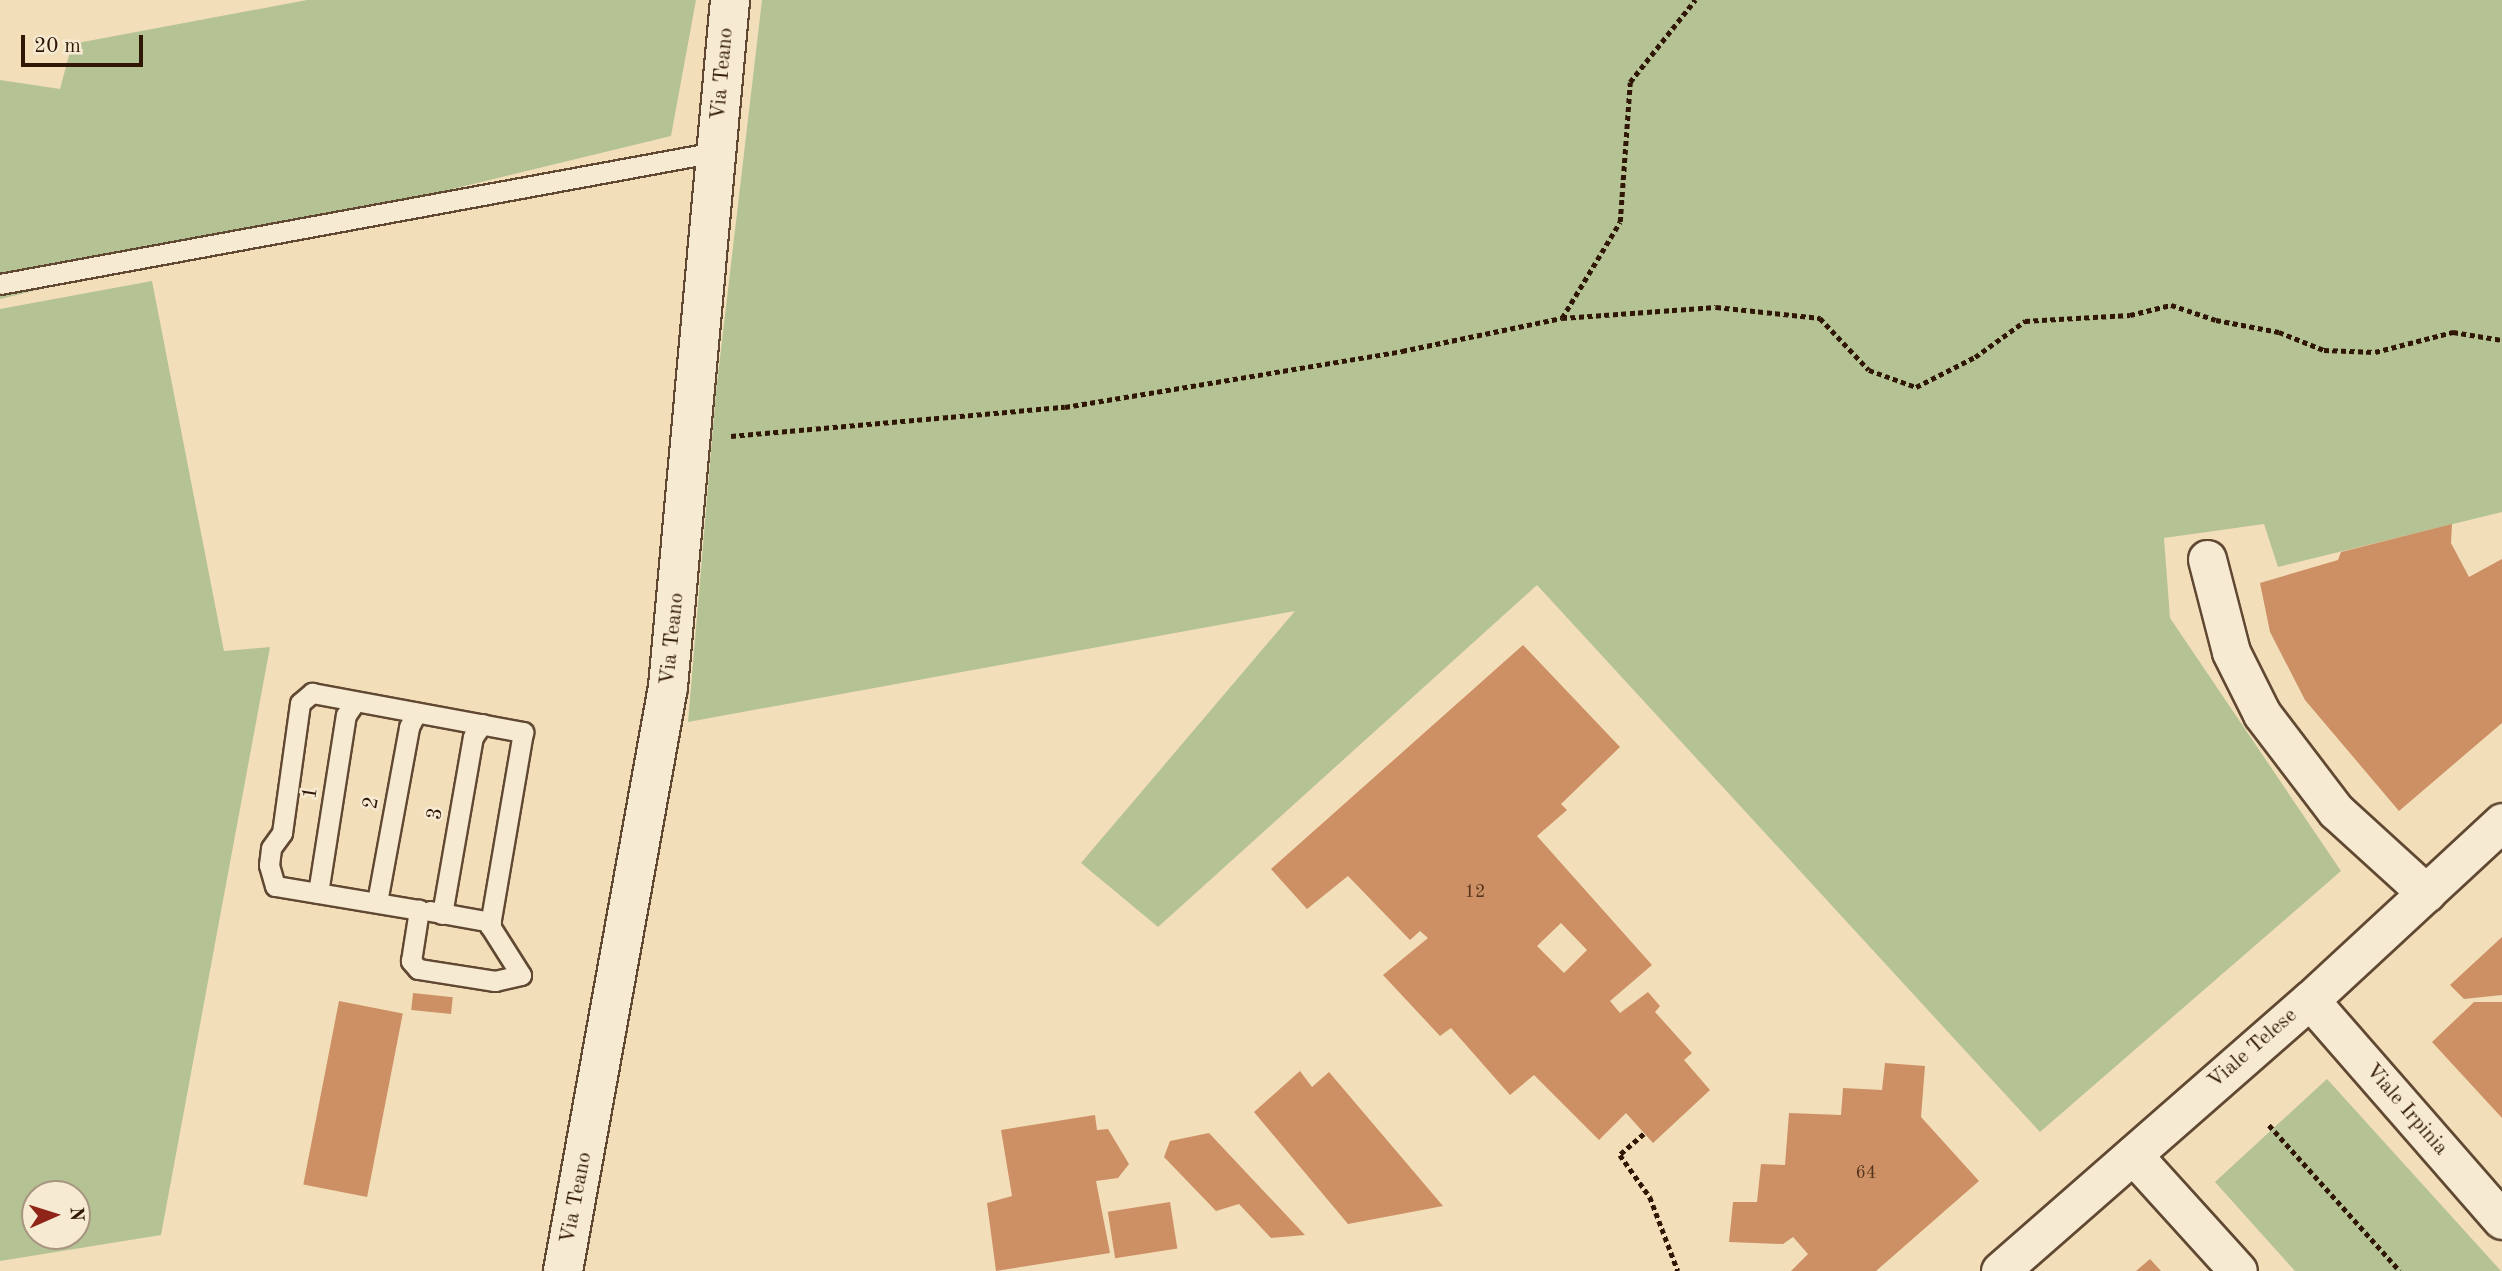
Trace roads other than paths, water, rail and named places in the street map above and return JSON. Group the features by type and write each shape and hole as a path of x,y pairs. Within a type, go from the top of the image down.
{"street":[{"name":"Via Teano","path":"563,1271 659,750 692,439 730,0"},
{"path":"2207,559 2231,652 2262,714 2336,811 2426,893"},
{"name":"Viale Telese","path":"2000,1271 2310,1000 2502,822"},
{"name":"Viale Irpinia","path":"2310,1000 2502,1220"},
{"path":"2133,1155 2238,1271"}],"lane":[{"path":"0,285 716,152"},
{"path":"419,910 413,967 495,981 510,980 521,975 500,946 491,922 523,732 312,693 303,696 295,724 297,749 282,833 271,848 269,865 275,886 318,892 491,922"},
{"name":"1","path":"318,892 346,715 355,702"},
{"name":"2","path":"377,902 409,727 416,713"},
{"name":"3","path":"442,914 473,737 482,724"}]}
